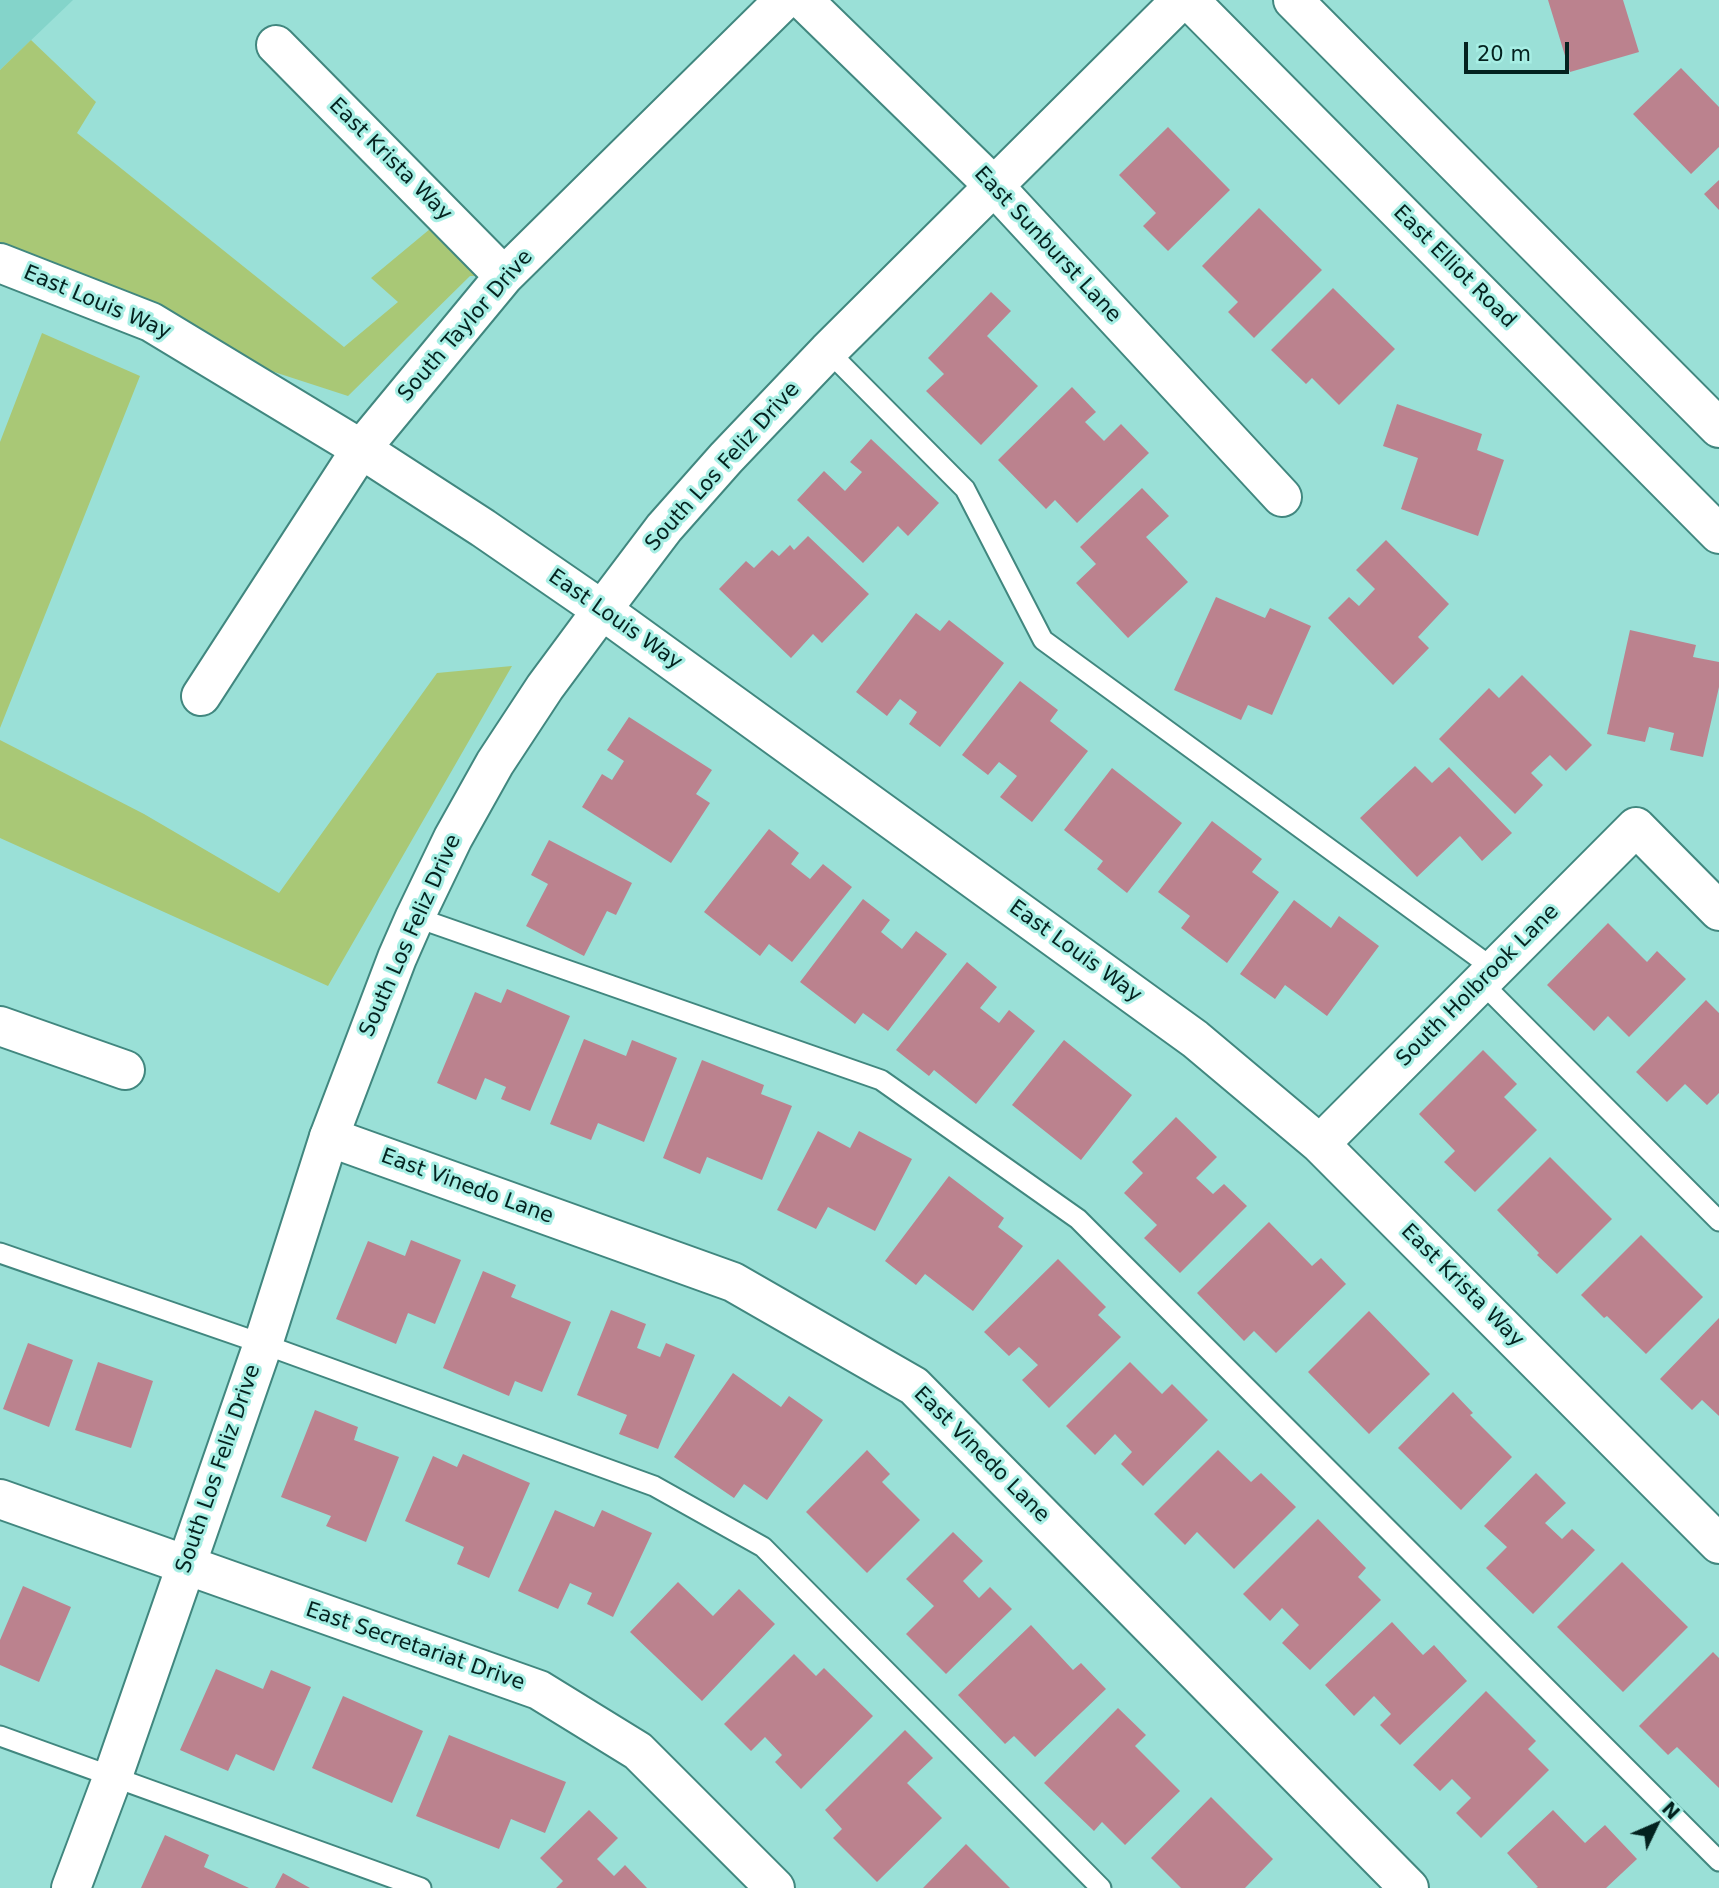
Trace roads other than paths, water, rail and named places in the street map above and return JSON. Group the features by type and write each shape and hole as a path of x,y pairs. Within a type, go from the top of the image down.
{"street":[{"name":"South Taylor Drive","path":"201,696 361,449 505,276 784,0"},
{"name":"East Sunburst Lane","path":"803,0 994,186 1282,497"},
{"name":"South Los Feliz Drive","path":"71,1888 113,1776 263,1344 329,1137 415,917 453,838 495,763 545,687 664,528 777,403 1181,0"},
{"name":"East Elliot Road","path":"1189,0 1719,534"},
{"path":"1293,0 1719,428"},
{"name":"East Krista Way","path":"276,45 505,276"},
{"name":"East Louis Way","path":"0,263 151,322 361,449 483,528 602,610 1195,1039"},
{"name":"South Holbrook Lane","path":"1320,1144 1636,827 1719,911"},
{"path":"0,1026 125,1070"},
{"name":"East Krista Way","path":"1195,1039 1320,1144 1719,1544"},
{"name":"East Vinedo Lane","path":"329,1137 733,1282 914,1386 1409,1888"},
{"name":"East Secretariat Drive","path":"0,1499 539,1690 638,1751 775,1888"}],"lane":[{"path":"828,351 965,489 1043,640 1488,976 1719,1221"},
{"path":"415,917 881,1080 1078,1219 1719,1860"},
{"path":"0,1253 263,1344 654,1486 763,1547 1101,1888"},
{"path":"0,1736 421,1888"}]}
